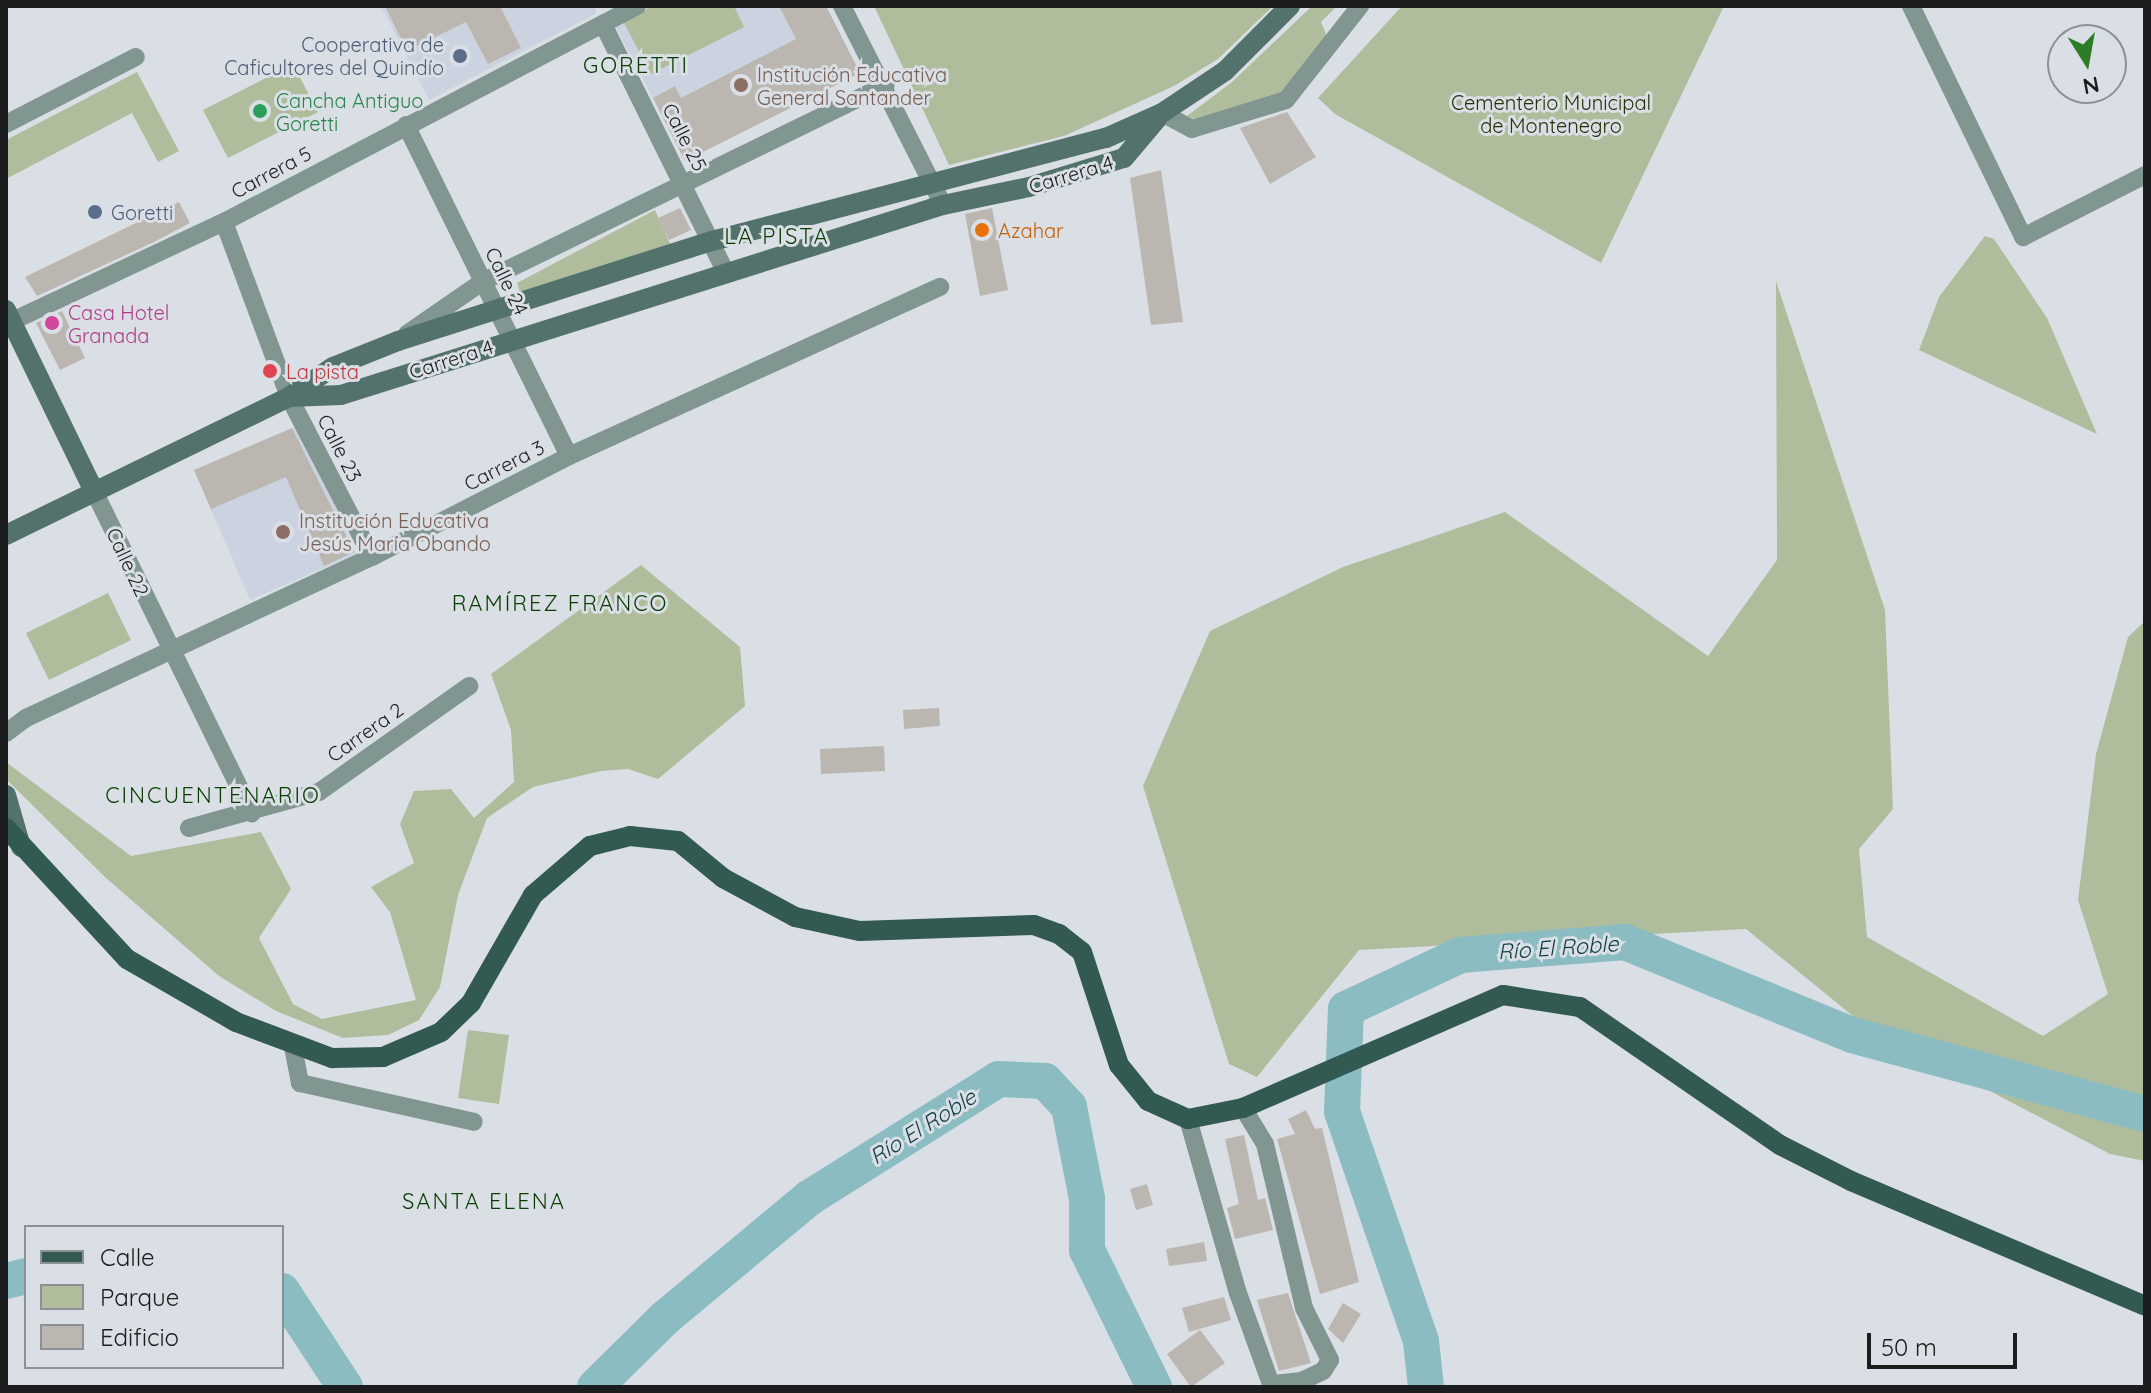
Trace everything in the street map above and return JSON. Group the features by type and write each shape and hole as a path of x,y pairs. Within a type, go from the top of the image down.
{"main road":[{"path":"1162,113 1225,71 1290,6"},
{"name":"Carrera 4","path":"6,535 289,397 333,367 398,341 712,241 933,181 1035,160 1106,138 1162,113"},
{"name":"Carrera 4","path":"289,397 341,395 725,271 943,205 1029,187 1124,158 1162,113"},
{"name":"Calle 22","path":"8,319 94,491"},
{"path":"6,795 21,847"},
{"path":"6,828 127,959 236,1022 293,1047 332,1058 383,1057 441,1032 471,1003 533,895 590,846 630,836 678,841 723,878 795,917 860,931 1034,925 1059,934 1082,952 1119,1065 1148,1101 1188,1119 1243,1108 1503,995 1580,1007 1780,1145 1851,1181 2145,1306"}],"street":[{"name":"Carrera 5","path":"8,319 224,222 637,6"},
{"path":"842,6 886,85 943,205"},
{"path":"1162,113 1192,129 1286,100 1360,6"},
{"path":"1911,6 2023,237 2145,175"},
{"name":"Calle 25","path":"603,24 725,271"},
{"path":"6,124 136,57"},
{"name":"Carrera 4","path":"398,341 482,282 886,85"},
{"name":"Calle 24","path":"406,125 569,456"},
{"name":"Calle 23","path":"224,222 289,397 372,557"},
{"name":"Carrera 3","path":"6,733 26,718 372,557 569,456 940,287"},
{"name":"Calle 22","path":"94,491 252,813"},
{"name":"Carrera 2","path":"189,828 319,792 469,686"},
{"path":"293,1047 300,1083 474,1122"},
{"path":"1188,1119 1238,1293 1271,1385 1302,1381 1323,1371 1330,1360 1304,1308 1265,1144 1243,1108"}],"shaded area":[{"name":"Cooperativa de Caficultores del Quindío","path":"381,6 593,6 597,13 429,100"},
{"name":"Institución Educativa General Santander","path":"638,6 826,6 860,73 685,161 612,19"},
{"name":"Institución Educativa Jesús María Obando","path":"300,425 356,554 250,600 194,470"}],"green space":[{"path":"653,6 734,6 744,27 651,74 623,21"},
{"path":"874,6 1273,6 1218,59 1174,86 1064,136 949,165"},
{"path":"1312,6 1337,6 1321,22 1328,39 1277,96 1196,120 1187,116 1232,82"},
{"name":"Cementerio Municipal de Montenegro","path":"1402,6 1724,6 1601,263 1335,114 1318,98"},
{"name":"Cancha Antiguo Goretti","path":"293,64 318,112 228,158 203,110"},
{"path":"137,72 179,151 158,162 132,113 6,179 6,140"},
{"path":"655,210 670,244 520,293 517,283"},
{"path":"1985,236 1994,239 2047,318 2097,434 1919,350 1939,297"},
{"path":"1776,281 1885,610 1893,809 1859,849 1867,937 2043,1036 2108,994 2078,900 2096,754 2128,637 2145,621 2145,1161 2110,1154 1864,1025 1746,929 1359,950 1257,1077 1229,1064 1143,786 1210,631 1343,567 1505,512 1708,656 1777,560"},
{"path":"641,565 740,647 745,706 658,779 628,769 601,771 533,787 487,818 458,895 440,987 419,1020 388,1035 343,1038 276,1011 219,976 106,878 6,779 6,762 131,856 261,832 291,889 259,938 293,1004 322,1019 416,1000 390,912 371,887 414,863 400,824 414,791 451,789 474,818 514,782 511,730 491,674"},
{"path":"108,593 131,640 49,680 26,633"},
{"path":"468,1030 509,1035 499,1104 458,1098"}],"building":[{"path":"385,6 500,6 521,48 488,64 466,22 407,51"},
{"path":"779,6 826,6 860,73 685,161 653,98 675,86 681,98 796,39"},
{"path":"1287,112 1316,157 1270,184 1240,128"},
{"path":"1161,170 1183,322 1151,325 1130,178"},
{"path":"179,202 190,223 154,242 37,296 25,277"},
{"path":"680,208 691,230 669,240 658,218"},
{"path":"992,208 1008,290 980,296 965,214"},
{"path":"62,311 85,358 60,370 36,323"},
{"path":"292,428 354,552 324,566 286,477 211,509 194,470"},
{"path":"939,708 940,726 904,729 903,710"},
{"path":"884,746 885,771 821,774 820,749"},
{"path":"1306,1110 1315,1129 1322,1128 1359,1282 1320,1294 1277,1139 1295,1134 1288,1119"},
{"path":"1244,1135 1258,1200 1265,1198 1273,1230 1235,1239 1227,1208 1239,1204 1225,1139"},
{"path":"1147,1184 1153,1205 1136,1210 1130,1189"},
{"path":"1204,1242 1207,1261 1169,1266 1166,1249"},
{"path":"1288,1293 1311,1363 1279,1371 1257,1300"},
{"path":"1224,1297 1231,1320 1189,1332 1182,1308"},
{"path":"1343,1303 1361,1314 1343,1343 1328,1329"},
{"path":"1200,1330 1225,1363 1191,1387 1167,1354"}],"waterway":[{"name":"Río El Roble","path":"1426,1387 1421,1341 1342,1112 1346,1009 1460,955 1625,942 1852,1035 2145,1114"},
{"name":"Río El Roble","path":"595,1387 665,1318 809,1198 999,1079 1045,1081 1069,1107 1087,1199 1087,1250 1154,1387"},
{"name":"Río El Roble","path":"6,1281 24,1276"},
{"name":"Río El Roble","path":"284,1294 345,1387"}],"place":[{"name":"Cooperativa de Caficultores del Quindío","path":"460,56"},
{"name":"Institución Educativa General Santander","path":"741,85"},
{"name":"Cancha Antiguo Goretti","path":"260,111"},
{"name":"Goretti","path":"95,212"},
{"name":"Azahar","path":"982,230"},
{"name":"Casa Hotel Granada","path":"52,323"},
{"name":"La pista","path":"270,371"},
{"name":"Institución Educativa Jesús María Obando","path":"283,532"}],"district":[{"name":"GORETTI","path":"636,66"},
{"name":"LA PISTA","path":"777,237"},
{"name":"RAMÍREZ FRANCO","path":"560,604"},
{"name":"CINCUENTENARIO","path":"213,796"},
{"name":"SANTA ELENA","path":"484,1202"}]}
